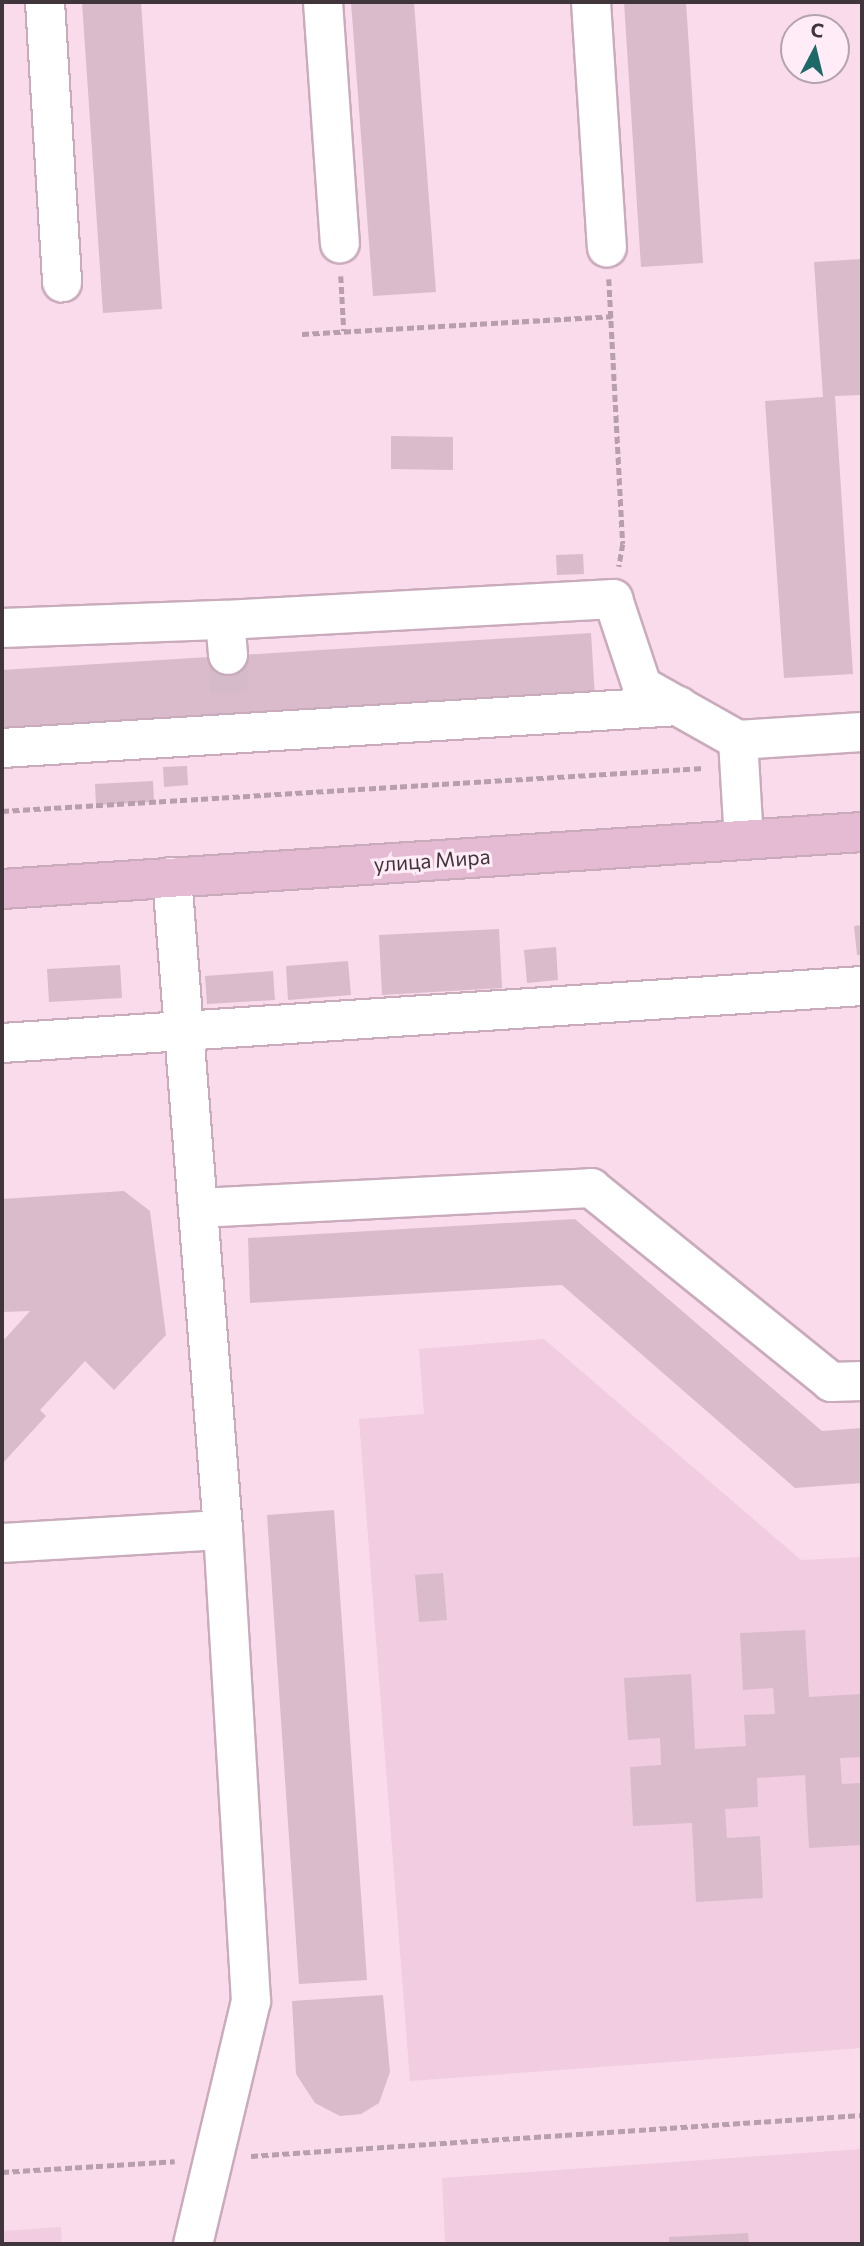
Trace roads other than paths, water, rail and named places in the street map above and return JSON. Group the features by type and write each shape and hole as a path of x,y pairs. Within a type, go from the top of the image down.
{"main road":[{"name":"улица Мира","path":"2,888 862,832"}],"lane":[{"path":"45,2 62,282"},
{"path":"323,2 340,243"},
{"path":"591,2 607,247"},
{"path":"2,628 227,637 613,599 642,686 679,706 739,753 862,732"},
{"path":"2,748 230,727 679,706"},
{"path":"739,753 744,840"},
{"path":"172,877 223,1530 251,2000 193,2244"},
{"path":"2,1043 862,986"},
{"path":"198,1208 591,1188 831,1382 862,1381"},
{"path":"2,1543 223,1530"}],"tunnel":[{"path":"228,655 230,720"}]}
